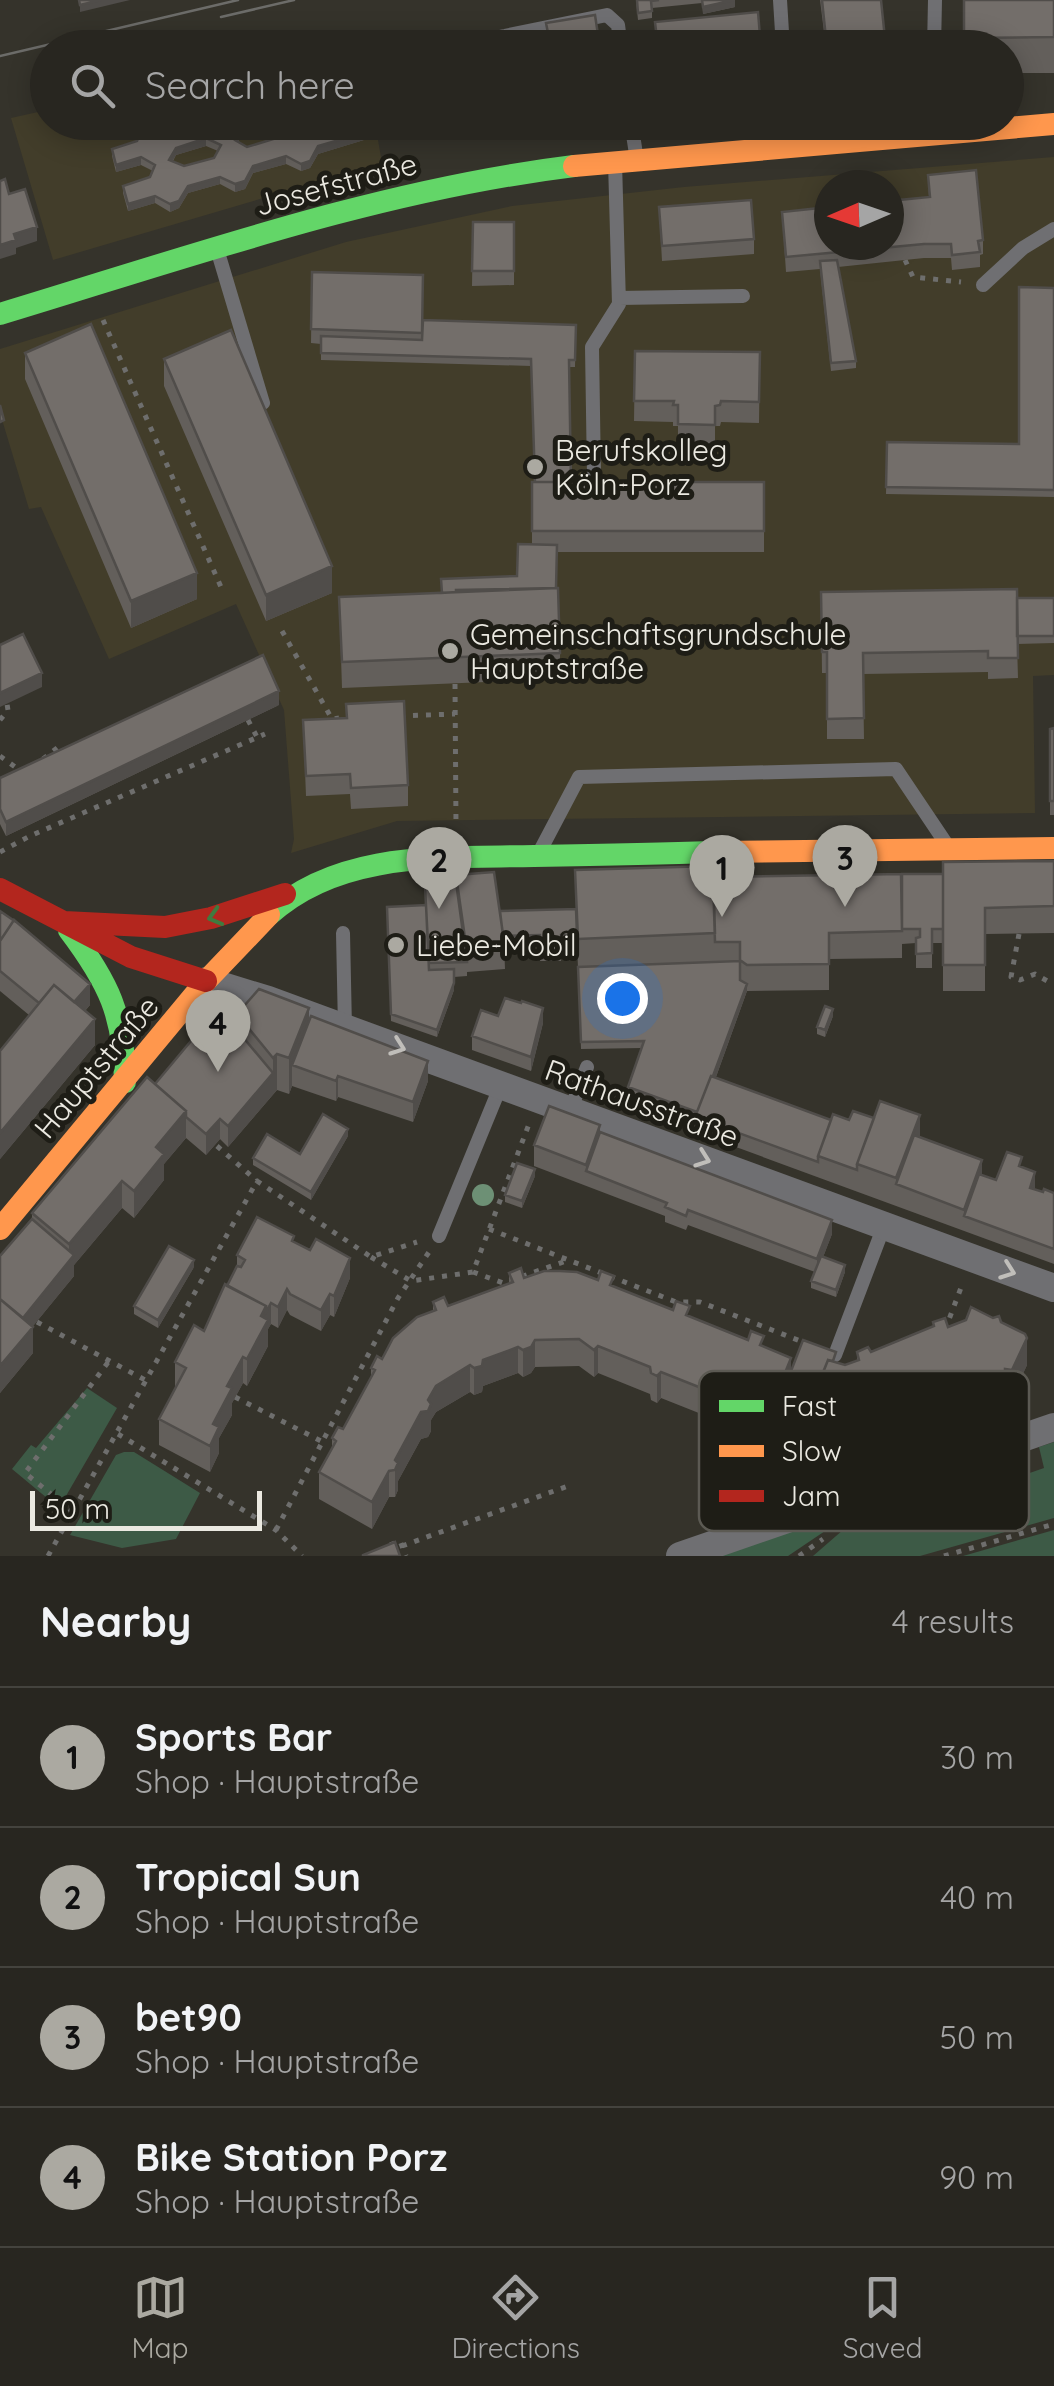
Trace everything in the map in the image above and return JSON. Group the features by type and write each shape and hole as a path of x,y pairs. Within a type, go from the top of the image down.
{"street":[{"name":"Josefstraße","path":"1024,125 1054,124"},
{"name":"Josefstraße","path":"0,314 416,192 501,174 790,140"},
{"name":"Hauptstraße","path":"0,1230 206,980 278,906 307,886 340,872 404,860 948,846 1054,848"},
{"path":"64,922 143,928 188,924 307,886"},
{"path":"0,889 131,957 206,980"},
{"path":"64,922 101,972 120,1009 126,1042 125,1082"},
{"name":"Rathausstraße","path":"206,980 1054,1288"},
{"path":"1029,1436 1054,1427"},
{"path":"680,1556 752,1531"}],"lane":[{"path":"780,0 782,30"},
{"path":"934,0 934,30"},
{"path":"534,30 607,14 619,30"},
{"path":"594,477 592,347 620,304 629,140"},
{"path":"983,285 1023,248 1054,229"},
{"path":"217,248 263,403"},
{"path":"619,298 743,296"},
{"path":"537,856 579,777 896,769 948,846"},
{"path":"342,933 345,1028"},
{"path":"570,1111 587,1067"},
{"path":"439,1236 501,1085"},
{"path":"835,1354 884,1226"}],"path":[{"path":"906,260 913,278 983,285"},
{"path":"98,308 220,586"},
{"path":"282,632 332,718 350,718"},
{"path":"455,684 456,834"},
{"path":"0,720 8,710 7,704"},
{"path":"384,717 455,714"},
{"path":"248,720 257,738"},
{"path":"0,852 266,734"},
{"path":"0,756 23,774 62,744"},
{"path":"109,784 116,799"},
{"path":"41,820 45,830"},
{"path":"1019,934 1011,977 1020,980 1035,974 1054,982"},
{"path":"217,1146 257,1180 372,1256 439,1236"},
{"path":"48,1556 257,1180"},
{"path":"489,1229 676,1302 700,1302 835,1354"},
{"path":"276,1530 398,1298 439,1236"},
{"path":"944,1332 972,1258"},
{"path":"472,1272 504,1283 570,1260"},
{"path":"37,1322 147,1381"},
{"path":"73,1513 25,1473 109,1361"},
{"path":"235,1397 322,1442"},
{"path":"118,1434 276,1530 302,1556"},
{"path":"402,1546 568,1486"},
{"path":"944,1556 1054,1524"},
{"path":"387,1546 400,1541 406,1556"}],"shaded area":[{"path":"30,114 30,140 378,140 382,163 53,260 11,118"},
{"name":"Berufskolleg Köln-Porz","path":"1054,157 1054,675 1033,676 1035,813 397,821 291,853 294,839 284,710 236,604 109,659 41,507 29,509 0,413 0,349 346,242 512,206 814,176 814,260 904,260 904,170 894,170"}],"green space":[{"path":"87,1388 117,1408 59,1508 12,1469 31,1445 36,1448"},
{"path":"1054,1442 1054,1518 1029,1525 1029,1473 1044,1468 1039,1447"},
{"path":"134,1452 200,1493 176,1539 122,1548 70,1535 116,1455"},
{"path":"1054,1530 1054,1556 963,1556"},
{"path":"784,1531 825,1531 788,1556 709,1556"},
{"path":"842,1531 1008,1531 920,1556 813,1556"}],"building":[{"path":"637,0 659,0 651,1 652,11 638,13"},
{"path":"702,0 734,0 703,7"},
{"path":"822,0 881,0 884,30 825,30"},
{"path":"964,0 1054,0 1054,37 1024,37 1024,30 964,30"},
{"path":"758,12 760,30 656,30 655,22"},
{"path":"595,15 597,30 547,30 546,23"},
{"path":"200,140 176,148 169,160 184,166 214,158 221,145 210,140 235,140 247,147 270,140 339,140 318,146 310,161 301,164 286,156 253,166 245,181 235,184 220,177 188,186 179,201 170,204 155,196 128,204 123,186 150,177 155,165 141,157 116,165 112,149 137,141"},
{"path":"976,170 983,240 978,241 980,252 952,255 951,244 904,246 904,200 930,197 928,175"},
{"path":"5,179 9,194 25,189 37,227 14,234 16,240 0,245 0,181"},
{"path":"751,200 754,239 662,246 659,207"},
{"path":"814,209 814,254 786,257 782,212"},
{"path":"473,222 514,222 514,271 472,271"},
{"path":"837,260 856,361 831,363 820,261"},
{"path":"312,272 423,275 422,333 311,329"},
{"path":"1019,287 1054,288 1054,490 886,487 887,442 1019,444"},
{"path":"423,320 576,325 575,360 569,360 571,482 535,482 531,359 321,353 321,336 422,340"},
{"path":"91,324 197,573 131,601 25,353"},
{"path":"231,330 332,566 266,595 164,359"},
{"path":"635,351 760,352 759,402 721,401 715,406 715,425 678,424 678,405 673,405 674,401 634,401"},
{"path":"532,482 764,482 764,531 532,531"},
{"path":"518,544 557,545 556,588 442,593 441,579 517,576"},
{"path":"558,588 560,653 342,662 339,597"},
{"path":"1017,589 1018,658 988,658 988,651 863,653 864,718 827,719 827,652 822,652 821,592"},
{"path":"1017,598 1054,598 1054,636 1017,636"},
{"path":"23,634 42,673 0,693 0,645"},
{"path":"263,655 279,691 6,822 0,809 0,778"},
{"path":"404,701 408,785 351,788 350,774 306,776 303,720 347,718 346,704"},
{"path":"1054,728 1054,801 1050,801 1050,729"},
{"path":"1054,861 1054,906 985,908 985,965 943,965 943,862"},
{"path":"713,866 715,933 578,939 575,870"},
{"path":"494,872 505,948 467,952 456,875"},
{"path":"901,874 902,931 829,933 829,964 747,965 740,960 740,942 715,942 713,877"},
{"path":"902,874 943,874 943,929 932,929 932,953 916,954 920,929 902,929"},
{"path":"456,882 467,962 429,963 425,886"},
{"path":"426,905 429,970 454,969 454,983 437,1030 391,1014 387,907"},
{"path":"576,909 577,935 561,935 561,954 540,954 540,935 503,936 500,911"},
{"path":"0,911 14,920 0,941"},
{"path":"14,920 90,984 74,1002 54,985 39,1003 0,971 0,941"},
{"path":"740,961 740,980 747,984 697,1112 628,1087 644,1041 581,1042 578,967"},
{"path":"54,985 95,1019 0,1133 0,1051"},
{"path":"259,989 309,1008 289,1058 277,1054 273,1058 237,1014"},
{"path":"505,998 543,1008 531,1057 472,1036 481,1010 498,1016"},
{"path":"825,1006 833,1009 825,1030 817,1027"},
{"path":"216,1011 273,1073 228,1126 220,1119 206,1134 155,1084"},
{"path":"311,1016 428,1061 413,1102 292,1065"},
{"path":"711,1076 831,1120 818,1162 695,1117"},
{"path":"147,1077 186,1111 156,1147 164,1154 134,1191 122,1181 69,1244 32,1213"},
{"path":"880,1101 920,1115 896,1178 857,1164"},
{"path":"549,1106 600,1125 586,1165 534,1145"},
{"path":"853,1111 874,1118 857,1170 818,1156 833,1114 849,1120"},
{"path":"323,1114 348,1129 311,1192 253,1158 267,1134 300,1154"},
{"path":"600,1132 832,1220 817,1259 688,1210 686,1216 665,1207 667,1203 586,1171"},
{"path":"914,1135 982,1160 964,1210 896,1184"},
{"path":"1007,1152 1022,1157 1019,1166 1035,1172 1030,1188 1054,1193 1054,1249 964,1216 979,1174 996,1180"},
{"path":"517,1163 535,1169 522,1201 505,1195"},
{"path":"257,1217 294,1236 292,1241 310,1250 316,1239 350,1258 334,1296 330,1294 321,1310 287,1289 278,1307 271,1303 266,1312 266,1306 227,1286 237,1266 241,1267 245,1260 237,1255"},
{"path":"32,1219 74,1255 23,1318 0,1299 0,1256"},
{"path":"169,1246 194,1260 158,1320 134,1306"},
{"path":"821,1256 845,1265 836,1290 811,1281"},
{"path":"521,1268 524,1278 544,1271 577,1272 598,1280 601,1271 614,1276 610,1285 673,1310 676,1301 690,1306 686,1315 748,1340 751,1331 764,1336 760,1345 791,1358 786,1371 699,1371 699,1387 661,1372 657,1376 650,1367 598,1346 594,1350 579,1339 535,1340 531,1347 518,1347 483,1360 482,1366 470,1365 436,1386 428,1400 428,1411 421,1412 395,1460 395,1470 389,1471 372,1502 319,1472 336,1441 332,1438 338,1427 343,1429 375,1370 371,1368 377,1356 382,1359 393,1338 417,1317 436,1310 433,1302 444,1297 448,1306 513,1282 509,1273"},
{"path":"225,1284 266,1306 261,1316 268,1320 227,1386 232,1388 213,1424 219,1427 210,1446 159,1419 186,1368 175,1362 194,1325 204,1331"},
{"path":"0,1299 33,1327 0,1366"},
{"path":"971,1307 993,1318 999,1316 1001,1322 1025,1334 1027,1338 1012,1370 824,1371 828,1360 845,1365 859,1360 857,1352 868,1347 871,1352 934,1326 933,1322 945,1318 948,1327 966,1320"},
{"path":"803,1340 836,1352 824,1371 791,1371"},
{"path":"395,1542 400,1556 363,1556 363,1555"}],"tram line":[{"path":"110,30 238,0"},
{"path":"221,17 294,0"},
{"path":"0,56 30,49"}],"traffic: fast":[{"path":"0,314 356,208 428,191 574,166"},
{"path":"269,915 297,894 328,879 394,862 712,852"},
{"path":"69,930 112,1001 121,1037 125,1082"}],"traffic: slow":[{"path":"1024,127 1054,124"},
{"path":"574,166 871,140"},
{"path":"712,852 1054,848"},
{"path":"0,1229 206,981 269,915"}],"traffic: jam":[{"path":"0,889 131,957 206,981"},
{"path":"64,922 165,927 211,918 285,894"}],"place":[{"name":"Berufskolleg Köln-Porz","path":"535,467"},
{"name":"Gemeinschaftsgrundschule Hauptstraße","path":"450,651"},
{"name":"bet90","path":"845,907"},
{"name":"Tropical Sun","path":"439,909"},
{"name":"Sports Bar","path":"722,917"},
{"name":"Liebe-Mobil","path":"396,945"},
{"name":"Bike Station Porz","path":"218,1072"}]}
